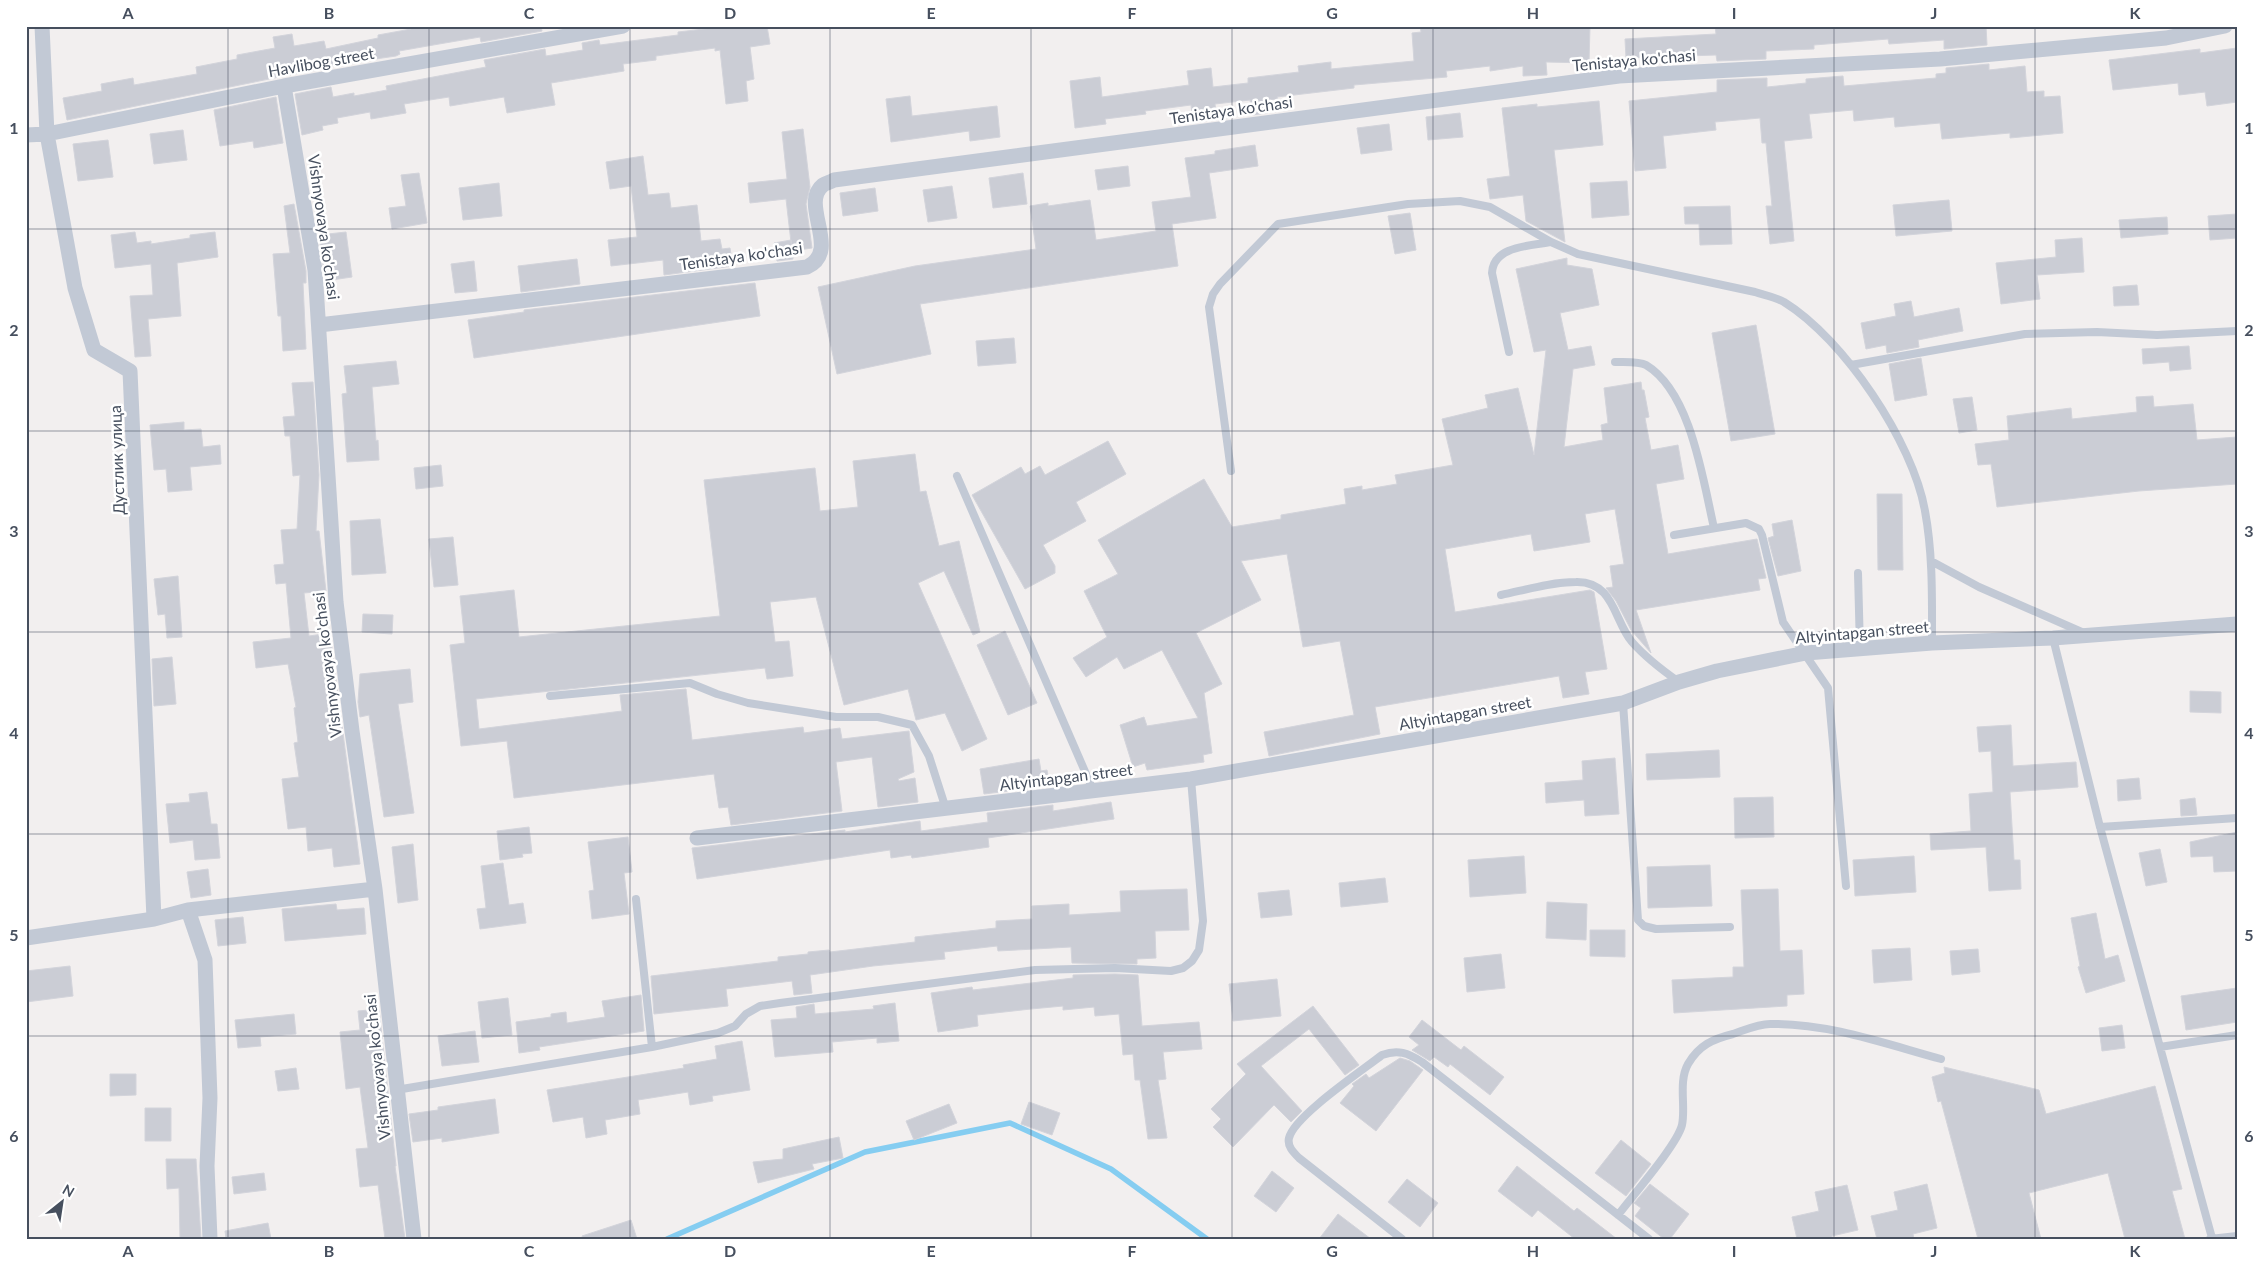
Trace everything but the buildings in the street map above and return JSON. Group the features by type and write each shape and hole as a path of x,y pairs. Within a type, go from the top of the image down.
{"street":[{"name":"Дустлик улица","path":"42,26 47,134 75,288 94,350 130,371 154,919"},
{"name":"Hаvlibog street","path":"26,135 47,134 284,86 623,26"},
{"name":"Tenistaya ko'chasi","path":"319,326 807,267 816,263 822,248 816,203 818,193 824,185 834,180 1619,76 1940,58 2166,38 2225,26"},
{"name":"Vishnyovaya ko'chasi","path":"284,86 316,270 336,602 352,731 376,889 396,1090 414,1239"},
{"name":"Altyintapgan street","path":"697,838 1191,779 1623,703 1679,682 1717,671 1806,653 1932,643 2090,636 2237,624"},
{"path":"26,938 154,919 188,910 376,889"},
{"path":"188,910 205,960 210,1098 207,1166 210,1239"}],"lane":[{"path":"1231,471 1208,307 1212,294 1220,284 1278,224 1408,204 1460,201 1490,207 1551,242 1578,254 1755,292 1782,301 1809,320 1851,365 1885,416 1914,469 1925,510 1931,561 1932,643"},
{"path":"1510,352 1492,273 1492,265 1497,256 1505,252 1551,242"},
{"path":"1851,365 2025,334 2097,332 2157,334 2237,331"},
{"path":"1615,362 1644,364 1669,385 1693,437 1714,528"},
{"path":"957,476 1093,790"},
{"path":"1674,535 1746,524 1759,529 1762,535 1783,622 1806,653 1828,688 1846,886"},
{"path":"1931,561 1979,587 2090,636"},
{"path":"1858,573 1860,649"},
{"path":"1500,595 1578,582 1597,586 1612,602 1631,640 1655,665 1679,682"},
{"path":"2053,638 2100,827 2211,1238 2237,1236"},
{"path":"550,696 690,683 717,694 748,703 836,717 878,717 912,725 929,756 946,809"},
{"path":"1623,703 1638,920 1644,926 1656,929 1730,927"},
{"path":"396,1090 718,1033 734,1026 746,1014 760,1006 1035,970 1114,968 1171,972 1183,968 1192,961 1198,950 1203,921 1191,779"},
{"path":"2100,827 2237,818"},
{"path":"636,899 652,1046"},
{"path":"1618,1215 1666,1152 1682,1125 1686,1067 1697,1051 1712,1039 1768,1024 1801,1026 1832,1030 1941,1059"},
{"path":"2160,1047 2237,1035"},
{"path":"1402,1239 1298,1158 1290,1149 1288,1138 1294,1128 1319,1103 1382,1055 1392,1052 1406,1052 1422,1062 1649,1239"}],"waterway":[{"path":"667,1239 865,1152 1010,1123 1111,1169 1207,1239"}]}
